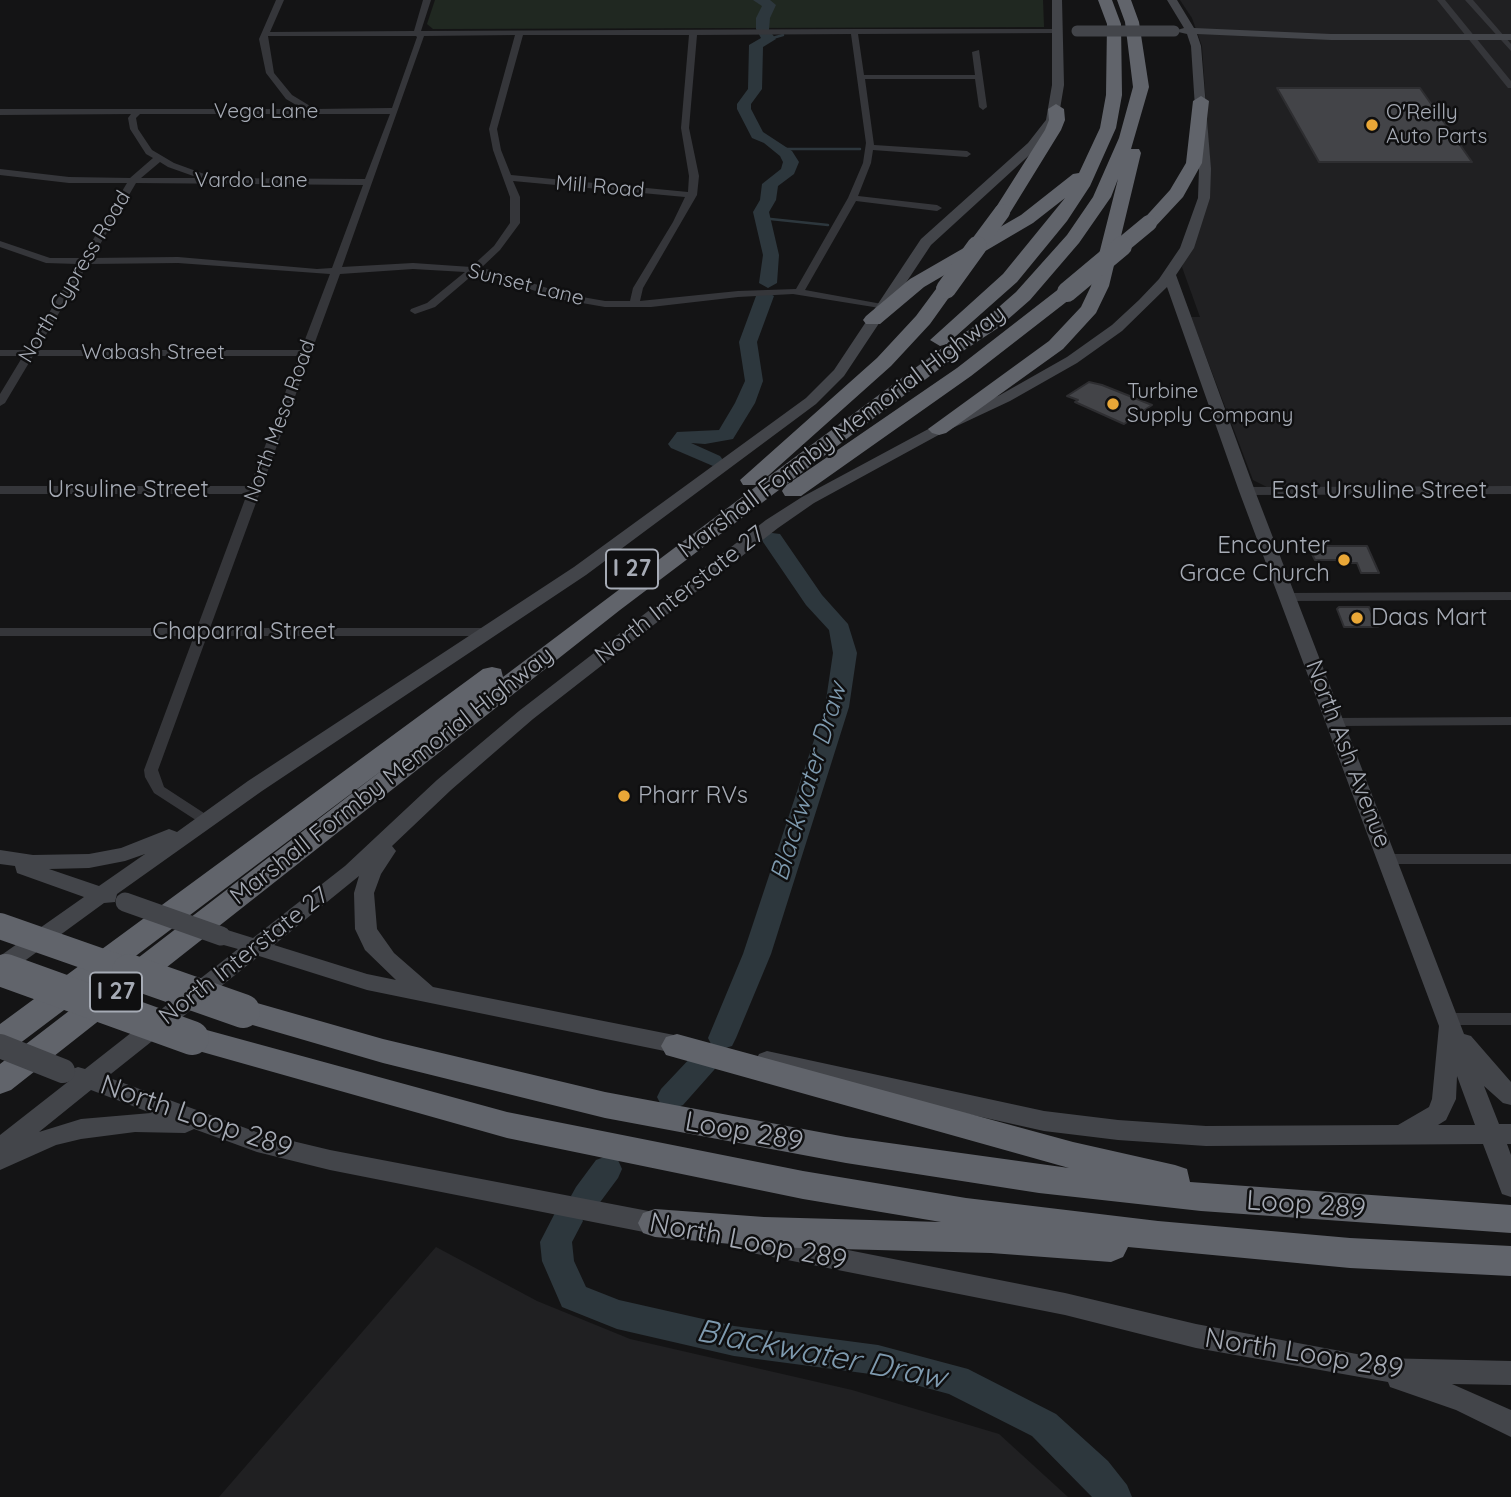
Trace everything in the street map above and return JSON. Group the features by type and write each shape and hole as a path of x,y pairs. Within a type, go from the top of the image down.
{"highway":[{"name":"Marshall Formby Memorial Highway","path":"0,1044 938,341 992,295 1061,217 1108,128 1114,95 1114,24 1105,0"},
{"name":"Marshall Formby Memorial Highway","path":"0,1081 530,668 870,411 991,324 1023,296 1073,239 1102,197 1127,138 1141,87 1132,22 1124,0"},
{"path":"939,429 1056,345 1089,309 1100,286 1132,165 1141,87"},
{"path":"530,668 703,554 930,397 1066,292 1149,223 1177,193 1194,163 1201,101"},
{"path":"751,480 884,362 923,320 1002,212 1053,130 1057,120 1056,109"},
{"path":"878,314 917,283 1027,219 1088,170"},
{"name":"Loop 289","path":"0,926 243,1011 383,1051 605,1105 846,1150 1134,1190 1511,1219"},
{"name":"Loop 289","path":"0,968 192,1038 508,1125 724,1171 966,1212 1158,1236 1350,1253 1511,1261"},
{"path":"677,1046 1073,1156 1167,1178 1427,1214"},
{"path":"655,1223 764,1232 990,1238 1234,1256 1350,1253"}],"main road":[{"path":"0,968 205,821 624,539 798,412 839,373 926,242 1032,146 1052,121 1056,109 1057,0"},
{"name":"North Interstate 27","path":"0,1149 352,871 444,785 526,715 762,531 808,500 939,429 1005,398 1072,360 1137,310 1168,275 1187,248 1204,198 1205,169 1196,46 1191,31 1172,0"},
{"path":"1233,31 1323,24"},
{"path":"1448,24 1511,24"},
{"path":"1058,31 1233,31 1331,37 1506,37"},
{"name":"North Ash Avenue","path":"1168,275 1247,491 1449,1021 1501,1134 1501,1161 1511,1187"},
{"path":"1137,310 1162,308 1185,320"},
{"path":"0,858 42,863 89,861 125,854 205,821"},
{"path":"404,824 371,872 364,893 366,929 373,944 386,959 430,995"},
{"path":"0,858 221,936 368,982 677,1046 720,1050 1044,1121 1206,1136 1501,1134"},
{"path":"1449,1021 1493,1080 1511,1096"},
{"path":"1402,1134 1438,1113 1444,1099 1449,1021"},
{"name":"North Loop 289","path":"0,1044 204,1124 257,1142 330,1160 1065,1304 1196,1336 1378,1370 1511,1373"},
{"path":"0,1160 51,1137 108,1124 204,1124"},
{"path":"1378,1370 1462,1401 1511,1424"}],"street":[{"path":"281,0 264,34 267,61 274,82 289,97 314,111"},
{"name":"North Mesa Road","path":"205,821 159,790 151,770 395,111 421,37 417,32 427,0"},
{"path":"1441,0 1511,86"},
{"path":"1469,0 1490,24 1506,37 1511,49"},
{"path":"799,292 862,181 869,147 854,31"},
{"path":"264,34 1058,31"},
{"path":"415,311 431,305 497,248 515,223 517,207 497,150 493,130 520,32"},
{"path":"634,304 638,288 692,195 695,183 685,128 693,32"},
{"path":"976,52 983,107"},
{"path":"860,77 979,77"},
{"name":"Vega Lane","path":"0,112 395,111"},
{"path":"137,112 132,118 134,129 149,152 186,172 231,181"},
{"path":"869,147 967,154"},
{"name":"North Cypress Road","path":"0,403 132,182 159,159"},
{"name":"Vardo Lane","path":"0,173 69,180 132,182 369,182"},
{"name":"Mill Road","path":"509,178 692,195"},
{"path":"853,198 937,208"},
{"name":"Sunset Lane","path":"0,244 50,261 177,260 304,272 413,265 472,269 580,301 634,304 738,294 799,292 878,314"},
{"name":"Wabash Street","path":"0,353 305,353"},
{"name":"Ursuline Street","path":"0,490 255,490"},
{"name":"East Ursuline Street","path":"1247,491 1511,490"},
{"path":"1288,597 1511,596"},
{"name":"Chaparral Street","path":"0,632 487,632"},
{"path":"1335,722 1511,721"},
{"path":"1388,859 1511,859"},
{"path":"1449,1021 1511,1019"}],"shaded area":[{"path":"435,0 1043,0 1044,27 433,29 427,24"},
{"path":"1180,0 1511,0 1511,486 1267,487 1253,480 1191,317 1200,317 1182,267 1209,197 1210,164 1202,46 1192,18"},
{"path":"436,1247 537,1301 630,1339 852,1390 999,1434 1068,1497 219,1497"}],"building":[{"name":"O'Reilly Auto Parts","path":"1277,88 1420,88 1472,162 1319,162"},
{"name":"Turbine Supply Company","path":"1089,382 1152,405 1124,424 1067,396"},
{"name":"Encounter Grace Church","path":"1308,546 1367,546 1379,573 1361,573 1357,563 1347,563 1346,560 1315,560"},
{"name":"Daas Mart","path":"1369,607 1378,627 1344,627 1337,609"}],"waterway":[{"name":"Blackwater Draw","path":"760,0 769,5 763,18 763,29"},
{"name":"Blackwater Draw","path":"764,33 769,39 756,45 755,89 744,104 744,109 757,135 769,140 787,154 791,162 788,171 770,184 768,200 761,212 771,255 768,283"},
{"path":"769,39 783,35"},
{"path":"781,149 860,149"},
{"path":"761,218 828,225"},
{"name":"Blackwater Draw","path":"713,460 678,444 684,436 705,438 726,435 745,403 754,381 748,342 765,296"},
{"name":"Blackwater Draw","path":"722,1038 757,954 837,707 845,653 840,629 814,600 772,539"},
{"name":"Blackwater Draw","path":"672,1097 704,1062"},
{"name":"Blackwater Draw","path":"587,1196 607,1169"},
{"name":"Blackwater Draw","path":"567,1221 556,1242 558,1261 574,1297 617,1314 734,1341 878,1360 956,1380 1044,1425 1095,1473 1114,1497"}],"place":[{"name":"O'Reilly Auto Parts","path":"1372,125"},
{"name":"Turbine Supply Company","path":"1113,404"},
{"name":"Encounter Grace Church","path":"1344,560"},
{"name":"Daas Mart","path":"1357,618"},
{"name":"Pharr RVs","path":"624,796"}]}
